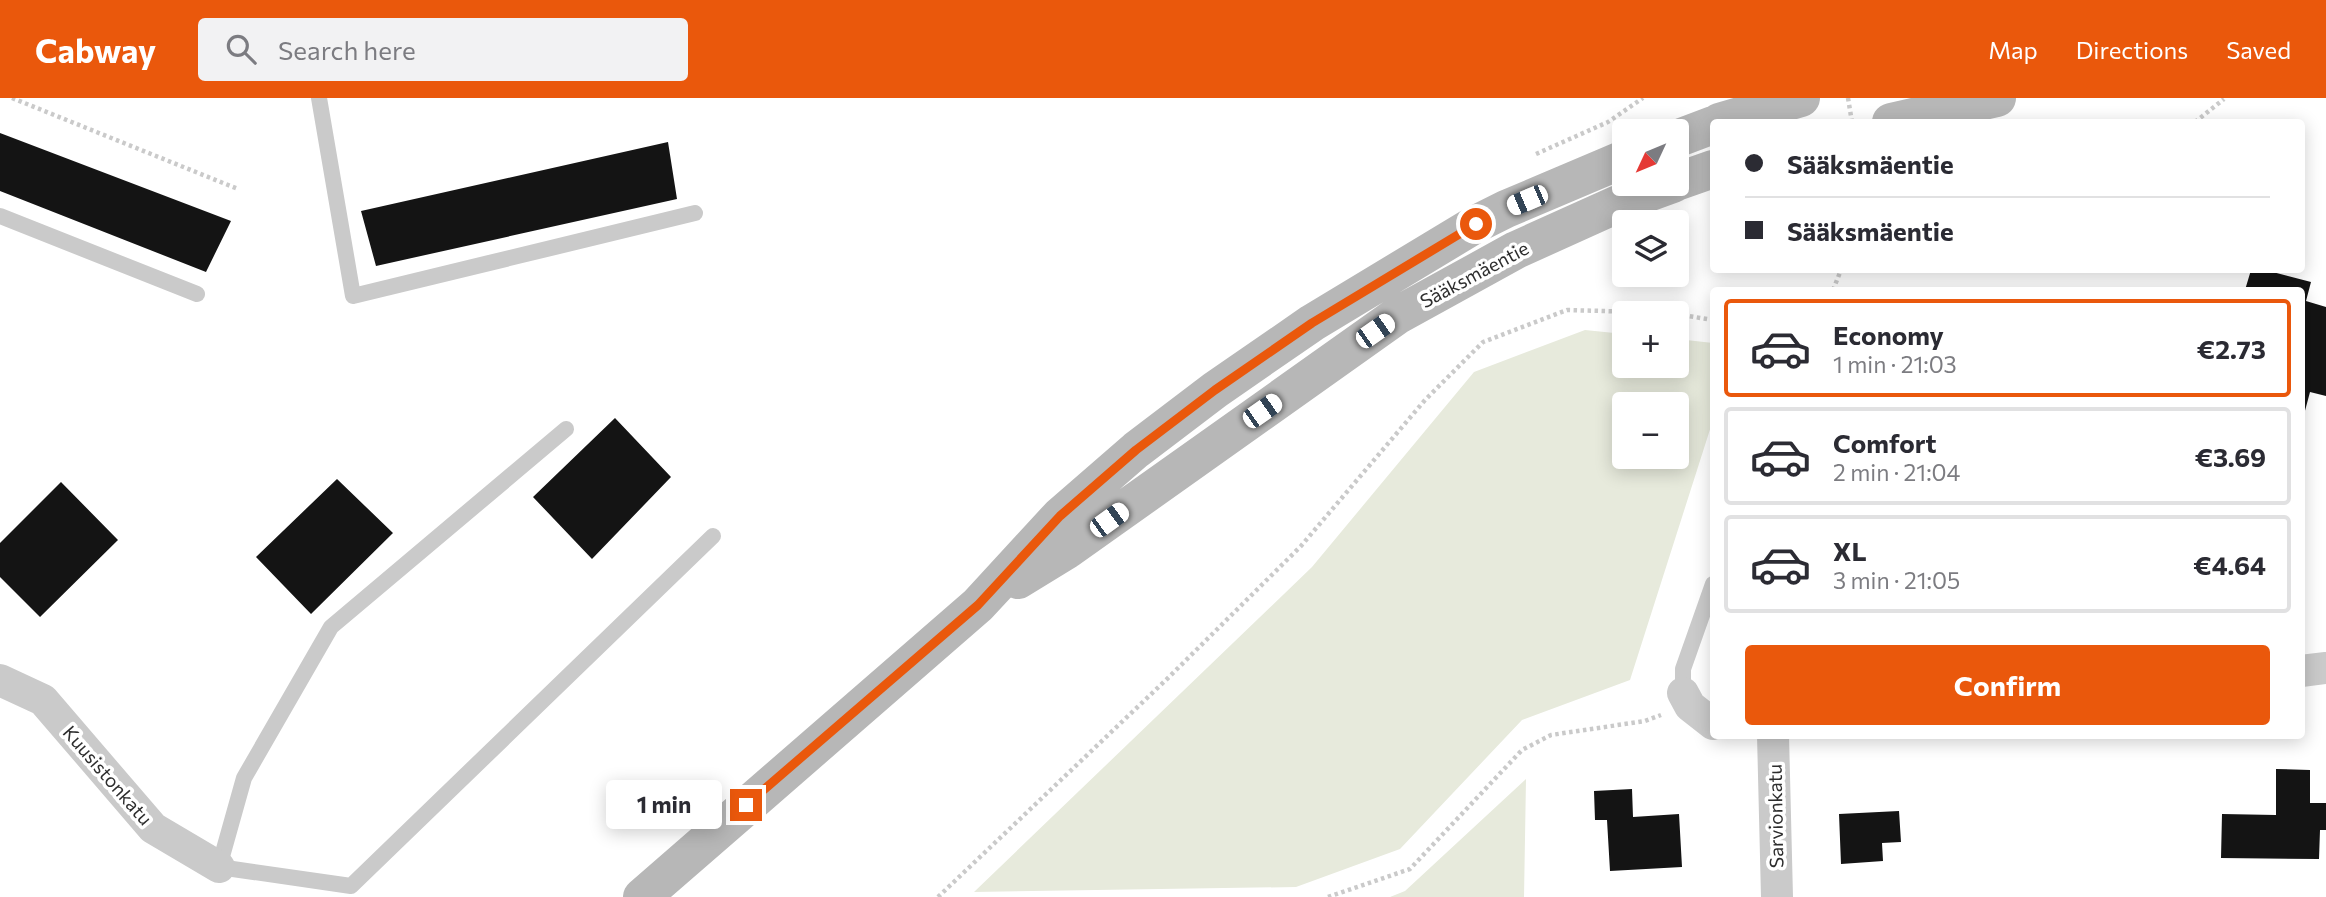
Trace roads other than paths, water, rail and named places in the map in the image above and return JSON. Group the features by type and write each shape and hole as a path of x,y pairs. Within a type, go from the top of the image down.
{"main road":[{"path":"1712,98 1716,119"},
{"path":"1904,119 1997,98"},
{"path":"1731,119 1778,106"},
{"path":"1689,134 1710,126"},
{"name":"Sääksmäentie","path":"642,897 978,605 1060,516 1136,450 1215,390 1312,323 1476,224 1518,203 1612,164"},
{"name":"Sääksmäentie","path":"1689,178 1710,170"},
{"name":"Sääksmäentie","path":"978,605 1068,550 1398,315 1516,250 1640,196"}],"street":[{"path":"2305,671 2326,668"},
{"name":"Kuusistonkatu","path":"0,680 43,700 153,828 219,867"},
{"name":"Sarvionkatu","path":"1773,739 1777,897"}],"lane":[{"path":"319,98 353,296 695,213"},
{"path":"0,216 197,294"},
{"path":"566,429 331,626 244,778 219,867 351,887 713,536"},
{"path":"1696,708 1682,669 1710,592"}]}
